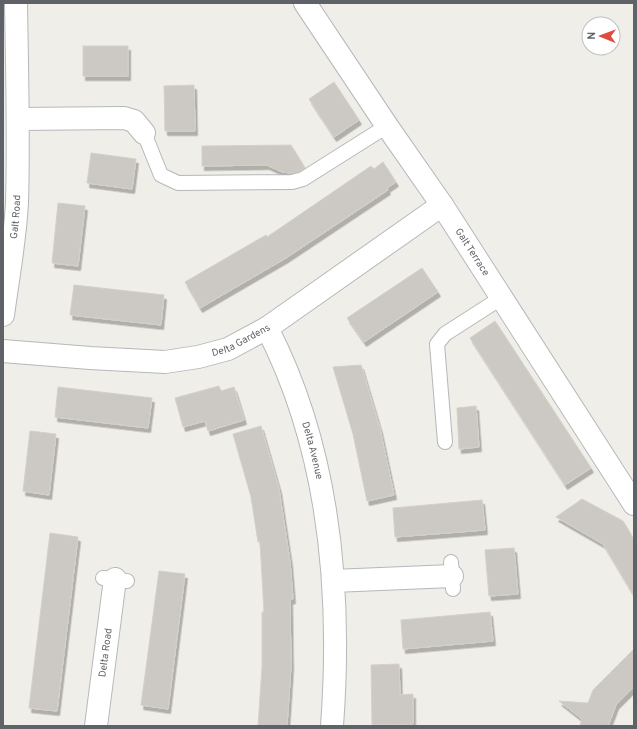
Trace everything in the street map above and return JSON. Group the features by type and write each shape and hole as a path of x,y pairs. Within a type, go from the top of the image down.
{"street":[{"name":"Galt Road","path":"3,315 8,240 17,204 18,119 16,3"},
{"name":"Galt Terrace","path":"305,3 442,205 634,504"},
{"path":"18,119 124,118 134,121 144,134"},
{"name":"Delta Gardens","path":"3,351 165,362 198,357 228,349 267,328 442,205"},
{"name":"Delta Avenue","path":"267,328 292,381 314,456 324,499 333,581 335,636 332,726"},
{"path":"333,581 452,576"},
{"name":"Delta Road","path":"96,726 115,580"}],"lane":[{"path":"144,134 161,175 178,183 292,182 303,179 387,126"},
{"path":"445,442 437,344 445,334 501,298"}],"building":[{"path":"83,46 128,46 128,76 83,76"},
{"path":"334,82 359,120 334,137 309,99"},
{"path":"194,85 195,131 165,131 164,86"},
{"path":"291,145 305,168 300,171 291,173 282,172 267,165 202,166 202,146"},
{"path":"91,153 136,159 132,189 87,183"},
{"path":"383,162 396,182 387,188 388,190 286,258 200,308 185,282 266,235 267,237 371,166 374,169"},
{"path":"58,203 85,206 78,266 52,263"},
{"path":"422,268 438,292 364,342 347,318"},
{"path":"74,285 164,295 161,325 70,315"},
{"path":"495,321 591,468 565,485 470,338"},
{"path":"361,365 380,429 394,495 367,501 353,434 333,367"},
{"path":"219,386 221,391 234,387 244,420 208,431 205,421 183,427 175,398"},
{"path":"58,387 152,398 148,428 55,417"},
{"path":"476,406 479,447 459,449 457,408"},
{"path":"261,426 279,489 290,562 293,599 290,600 291,666 287,726 258,726 262,667 262,612 264,612 260,542 258,542 251,497 233,434"},
{"path":"30,431 56,434 49,495 23,491"},
{"path":"582,499 623,521 634,538 634,596 603,544 556,517"},
{"path":"482,500 485,530 395,537 393,508"},
{"path":"50,533 78,537 57,711 29,708"},
{"path":"514,548 518,594 489,596 485,550"},
{"path":"159,571 185,574 168,709 141,705"},
{"path":"490,612 493,641 403,649 401,620"},
{"path":"634,649 634,687 616,705 608,726 580,726 582,719 559,701 588,703 593,690"},
{"path":"399,664 400,695 413,694 413,724 372,725 371,665"}]}
